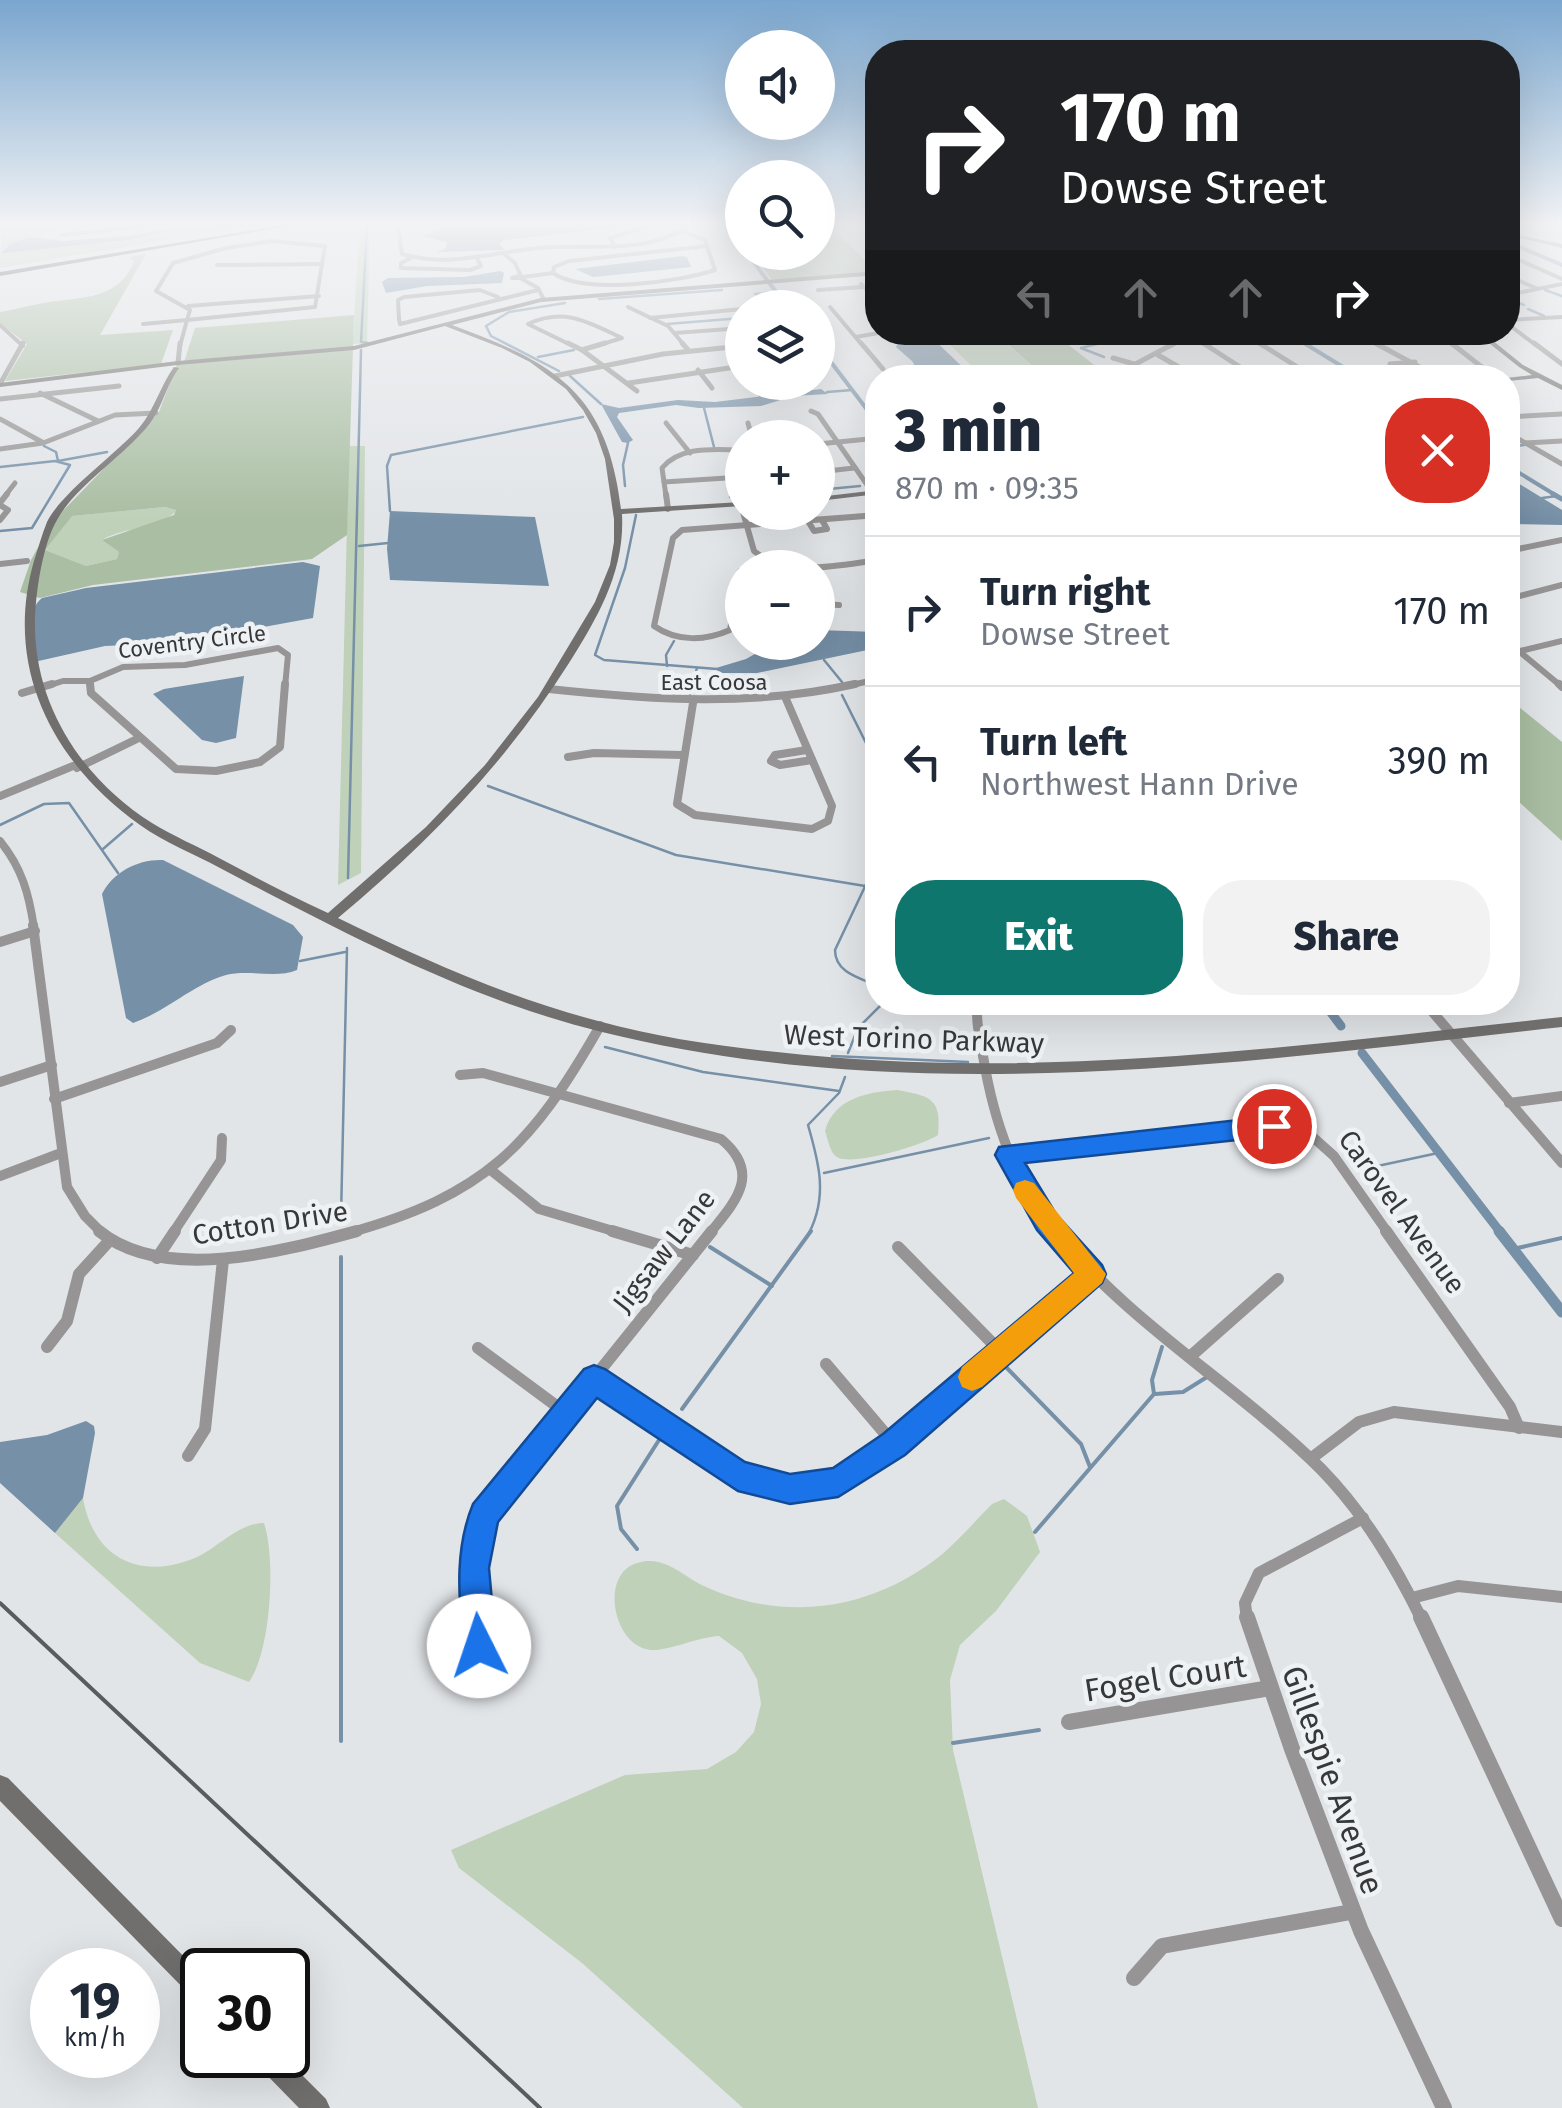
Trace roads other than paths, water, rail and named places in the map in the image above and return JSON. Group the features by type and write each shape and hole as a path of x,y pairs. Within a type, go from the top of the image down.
{"street":[{"path":"0,564 25,566 60,508 156,413 177,365 186,324"},
{"path":"529,324 607,365 637,391"},
{"path":"582,350 622,338 594,324"},
{"path":"661,324 675,333 689,351"},
{"path":"845,324 879,365"},
{"path":"0,325 24,344 0,384"},
{"path":"0,384 88,372 354,348 447,325 530,360 556,376 582,402 600,430 619,512 614,566 600,603 505,752 451,812 331,917"},
{"path":"675,333 725,329"},
{"path":"1520,331 1562,364"},
{"path":"856,337 865,335"},
{"path":"164,390 164,366 180,344"},
{"path":"1113,358 1134,364 1172,345"},
{"path":"1208,345 1238,365"},
{"path":"1261,345 1293,365"},
{"path":"1380,345 1420,365"},
{"path":"1451,345 1478,365"},
{"path":"1496,345 1562,388"},
{"path":"556,376 725,348"},
{"path":"1158,355 1180,365"},
{"path":"1390,364 1416,362"},
{"path":"629,383 725,368"},
{"path":"698,370 712,388"},
{"path":"1520,377 1539,376"},
{"path":"0,398 119,386"},
{"path":"40,392 98,421"},
{"path":"811,410 865,481"},
{"path":"0,449 43,443 116,415 156,413"},
{"path":"1520,416 1562,414"},
{"path":"0,419 43,443"},
{"path":"666,423 690,452"},
{"path":"835,442 865,439"},
{"path":"1520,440 1562,464"},
{"path":"1525,443 1562,441"},
{"path":"668,509 664,462 690,452 725,451"},
{"path":"835,470 854,468"},
{"path":"664,482 725,478"},
{"path":"0,520 8,510 0,504 15,482"},
{"path":"835,496 865,493"},
{"path":"619,512 725,508"},
{"path":"835,519 865,516"},
{"path":"725,526 676,533 654,626 663,633 683,637 716,637 725,632"},
{"path":"1520,549 1562,540"},
{"path":"835,564 865,561"},
{"path":"1520,596 1562,584"},
{"path":"835,605 839,605"},
{"path":"1520,651 1562,641"},
{"name":"Coventry Circle","path":"22,694 63,681 90,681 124,667 185,665 270,648 288,654 280,747 267,760 186,771 170,766 91,692 90,681"},
{"path":"1520,651 1562,687"},
{"path":"17,680 29,707"},
{"name":"East Coosa","path":"548,689 693,703 786,699 865,682"},
{"path":"693,703 677,804 684,811 802,830 816,828 833,813 786,699"},
{"name":"West Torino Parkway","path":"36,721 73,766 147,824 466,982 600,1026 768,1060 834,1067 986,1073 1092,1067 1562,1022"},
{"path":"0,796 139,738"},
{"path":"808,750 775,755 772,763 812,760"},
{"path":"568,758 594,753 683,755"},
{"name":"Cotton Drive","path":"0,841 24,880 36,931 67,1186 76,1207 110,1240 158,1258 223,1260 368,1229 464,1190 492,1171 536,1129 600,1026"},
{"path":"0,942 36,931"},
{"path":"976,1015 995,1120 1007,1155 1046,1222 1092,1274 1313,1458 1363,1518 1412,1598 1562,1919"},
{"path":"1435,1015 1562,1163"},
{"path":"54,1099 217,1043 232,1030"},
{"path":"0,1082 52,1064"},
{"path":"460,1075 483,1073 561,1094"},
{"name":"Jigsaw Lane","path":"495,1678 479,1646 474,1568 484,1515 743,1187 742,1159 720,1139 561,1094"},
{"path":"1509,1103 1562,1096"},
{"name":"Carovel Avenue","path":"1007,1155 1274,1126 1306,1132 1334,1156 1510,1407 1519,1428"},
{"path":"158,1258 221,1160 222,1138"},
{"path":"0,1176 61,1153"},
{"path":"492,1171 539,1208 692,1255"},
{"path":"47,1348 67,1321 80,1274 110,1240"},
{"path":"898,1247 1001,1352"},
{"path":"188,1456 205,1429 223,1260"},
{"path":"594,1379 738,1476 790,1489 838,1482 894,1444 1092,1274"},
{"path":"1192,1355 1278,1279"},
{"path":"478,1348 566,1413"},
{"path":"826,1364 894,1444"},
{"path":"1313,1458 1355,1422 1373,1414 1394,1412 1562,1432"},
{"name":"Gillespie Avenue","path":"1363,1518 1260,1573 1246,1603 1248,1626 1351,1912 1397,2021 1444,2108"},
{"path":"1412,1598 1458,1586 1562,1597"},
{"name":"Fogel Court","path":"1069,1722 1270,1688"},
{"path":"0,1786 180,1969"},
{"path":"1134,1978 1162,1946 1351,1912"},
{"path":"288,2078 318,2108"}],"water":[{"path":"940,345 960,365 914,365 896,347"},
{"path":"678,400 780,400 761,406 676,405 619,413 617,417 633,440 628,443 622,442 601,404 619,408"},
{"path":"1520,484 1562,510 1562,525 1520,524"},
{"path":"390,511 535,517 549,586 390,580"},
{"path":"303,562 320,566 313,618 177,643 105,646 34,662 31,619 42,598 86,588"},
{"path":"835,631 865,632 865,650 835,657"},
{"path":"743,660 819,660 757,673 718,673 716,668"},
{"path":"244,676 236,738 216,743 202,740 153,694 164,689"},
{"path":"163,860 293,925 303,937 297,970 226,975 145,1018 133,1023 126,1018 102,894 127,868"},
{"path":"86,1421 94,1426 95,1433 83,1498 55,1533 0,1483 0,1442 47,1435"}],"waterway":[{"path":"362,324 361,342 368,343"},
{"path":"489,324 491,336 559,371"},
{"path":"1093,345 1081,348 1104,357"},
{"path":"1307,345 1340,365"},
{"path":"348,878 361,350"},
{"path":"538,357 574,350"},
{"path":"835,367 865,407"},
{"path":"570,376 601,404"},
{"path":"835,391 852,390"},
{"path":"704,408 714,447"},
{"path":"390,511 387,466 391,455 583,417"},
{"path":"625,486 623,465 628,443"},
{"path":"1520,446 1524,445"},
{"path":"44,446 56,452 58,461 107,452"},
{"path":"0,467 55,461 70,465 32,528 0,531"},
{"path":"1520,473 1557,496"},
{"path":"835,488 860,486"},
{"path":"1553,494 1562,499"},
{"path":"1542,498 1557,496"},
{"path":"636,515 625,568 595,655 604,660 667,665"},
{"path":"359,546 388,543"},
{"path":"667,665 666,655 674,641"},
{"path":"824,660 842,682"},
{"path":"667,665 717,669"},
{"path":"690,694 697,668"},
{"path":"842,695 865,741"},
{"path":"488,786 676,855 865,886"},
{"path":"0,825 44,804 69,803 118,873"},
{"path":"103,849 132,824"},
{"path":"865,887 835,950 839,964 865,981"},
{"path":"341,1217 347,948"},
{"path":"300,961 345,952"},
{"path":"848,1053 858,1028 871,1015"},
{"path":"1333,1015 1341,1026"},
{"path":"605,1047 703,1072 839,1091"},
{"path":"1362,1053 1501,1233"},
{"path":"832,1056 968,1062"},
{"path":"809,1233 820,1193 808,1125 839,1093 845,1077"},
{"path":"824,1173 989,1138"},
{"path":"1359,1170 1438,1153"},
{"path":"771,1286 811,1231"},
{"path":"1499,1231 1562,1312"},
{"path":"1513,1249 1562,1238"},
{"path":"710,1247 771,1286"},
{"path":"341,1257 341,1741"},
{"path":"682,1409 771,1286"},
{"path":"1035,1532 1154,1394 1152,1380 1162,1347"},
{"path":"1002,1363 1081,1444 1090,1467"},
{"path":"1155,1394 1183,1392 1207,1377"},
{"path":"637,1549 621,1529 617,1506 659,1440"},
{"path":"953,1743 1039,1730"}],"railway":[{"path":"0,1603 540,2108"}]}
